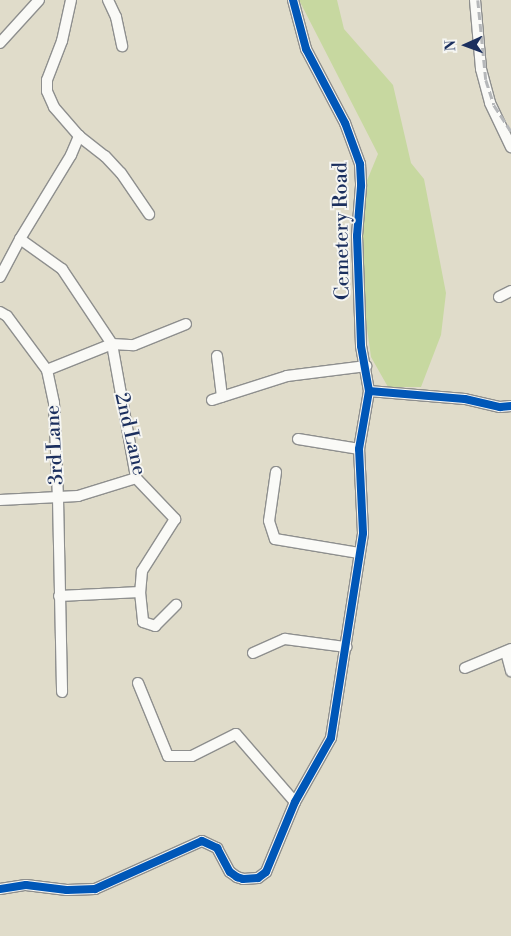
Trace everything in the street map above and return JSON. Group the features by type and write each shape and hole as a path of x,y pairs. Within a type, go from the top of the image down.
{"street":[{"path":"0,43 39,0"},
{"path":"71,0 62,41 47,80 47,91 54,107 78,136 105,156 121,173 149,214"},
{"path":"108,0 116,17 122,46"},
{"name":"Cemetery Road","path":"0,889 26,885 67,890 95,889 202,842 217,848 230,872 237,877 243,880 258,878 266,872 273,859 295,802 331,738 363,533 359,449 370,391 361,346 357,236 361,186 360,164 345,122 306,49 293,0"},
{"path":"475,0 481,69 490,103 511,147"},
{"path":"0,277 20,239 71,155 78,136"},
{"name":"2nd Lane","path":"20,239 62,269 112,344 136,478 175,519 142,571 140,592"},
{"path":"499,297 511,291"},
{"name":"3rd Lane","path":"0,312 7,316 47,370 54,403 62,692"},
{"path":"47,370 112,344 134,345 186,324"},
{"path":"217,356 217,399 287,376 366,366"},
{"path":"370,391 465,399 500,407 511,406"},
{"path":"298,439 359,449"},
{"path":"276,472 269,521 275,539 360,553"},
{"path":"0,500 78,496 136,478"},
{"path":"59,596 140,592 143,622 155,626 176,605"},
{"path":"254,653 285,639 346,647"},
{"path":"465,668 508,651 511,670"},
{"path":"138,683 168,756 192,756 236,734 295,802"}],"green space":[{"path":"299,0 337,0 344,29 393,85 411,163 424,179 446,293 441,335 421,387 388,387 371,357 359,271 356,207 378,154"}],"railway":[{"path":"478,0 486,80 494,105 511,131"}],"cycle path":[{"path":"293,0 306,49 345,123 360,164 361,186 357,236 361,346 369,391 465,399 500,407 511,406"},
{"path":"0,889 26,885 67,890 95,889 202,841 217,848 230,872 237,877 243,879 258,878 266,872 295,802 331,738 363,533 359,449 369,391"}]}
